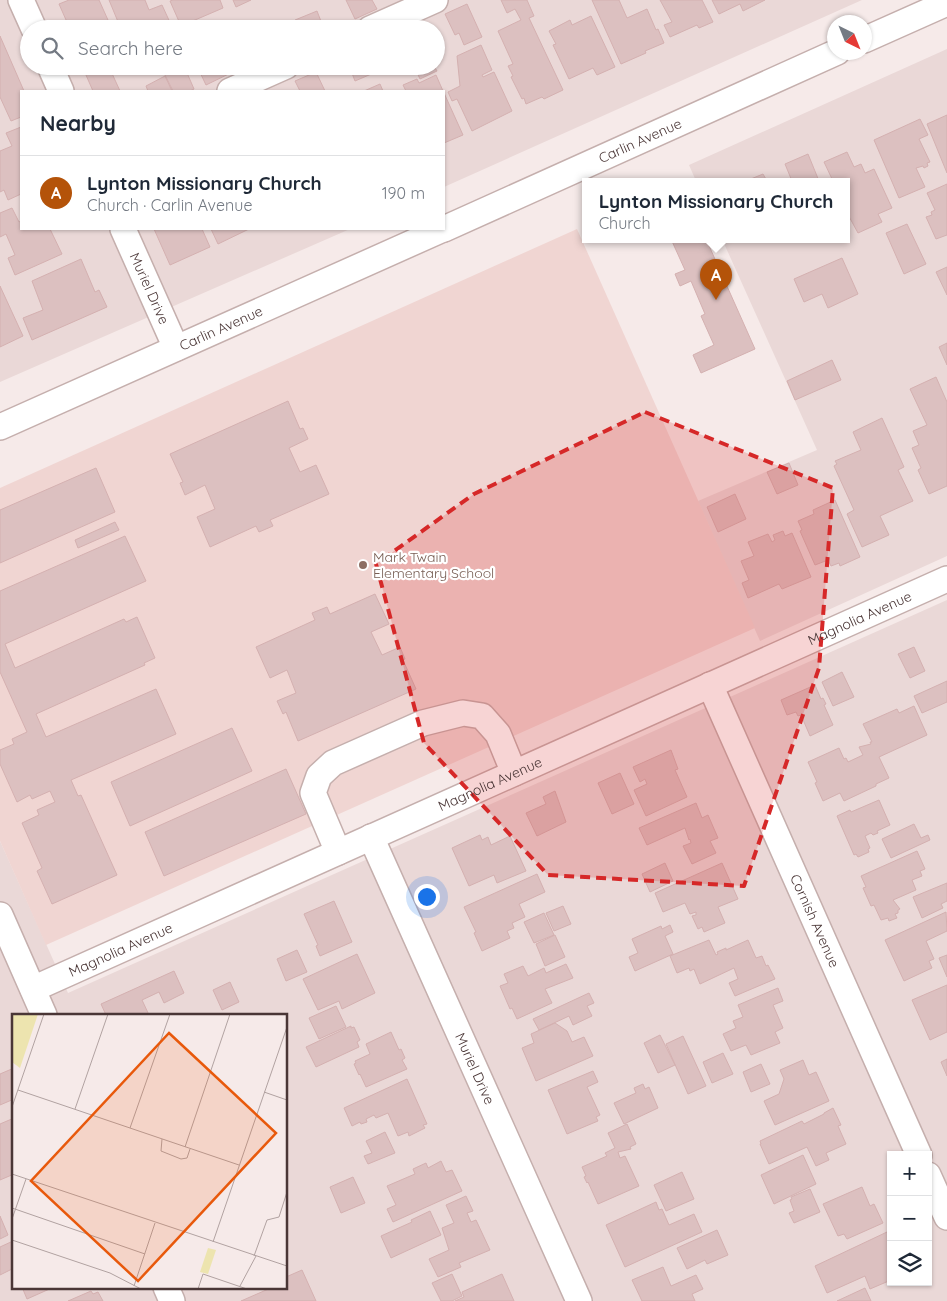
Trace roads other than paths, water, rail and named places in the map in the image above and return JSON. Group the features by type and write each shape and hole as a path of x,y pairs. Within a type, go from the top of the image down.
{"street":[{"path":"21,0 30,20"},
{"path":"390,20 435,0"},
{"path":"872,36 947,3"},
{"name":"Carlin Avenue","path":"445,229 827,57"},
{"path":"54,75 62,90"},
{"path":"232,90 266,75"},
{"name":"Muriel Drive","path":"123,230 176,348"},
{"name":"Carlin Avenue","path":"0,427 442,230"},
{"name":"Magnolia Avenue","path":"33,988 947,579"},
{"name":"Cornish Avenue","path":"710,685 918,1151"},
{"path":"338,852 313,793 319,776 333,763 423,723 463,712 482,716 498,734 514,773"},
{"name":"Muriel Drive","path":"371,837 579,1301"},
{"path":"0,915 44,1014"},
{"path":"932,1183 947,1217"},
{"path":"166,1288 172,1301"}],"place":[{"name":"Lynton Missionary Church","path":"716,300"},
{"name":"Mark Twain Elementary School","path":"363,565"}]}
